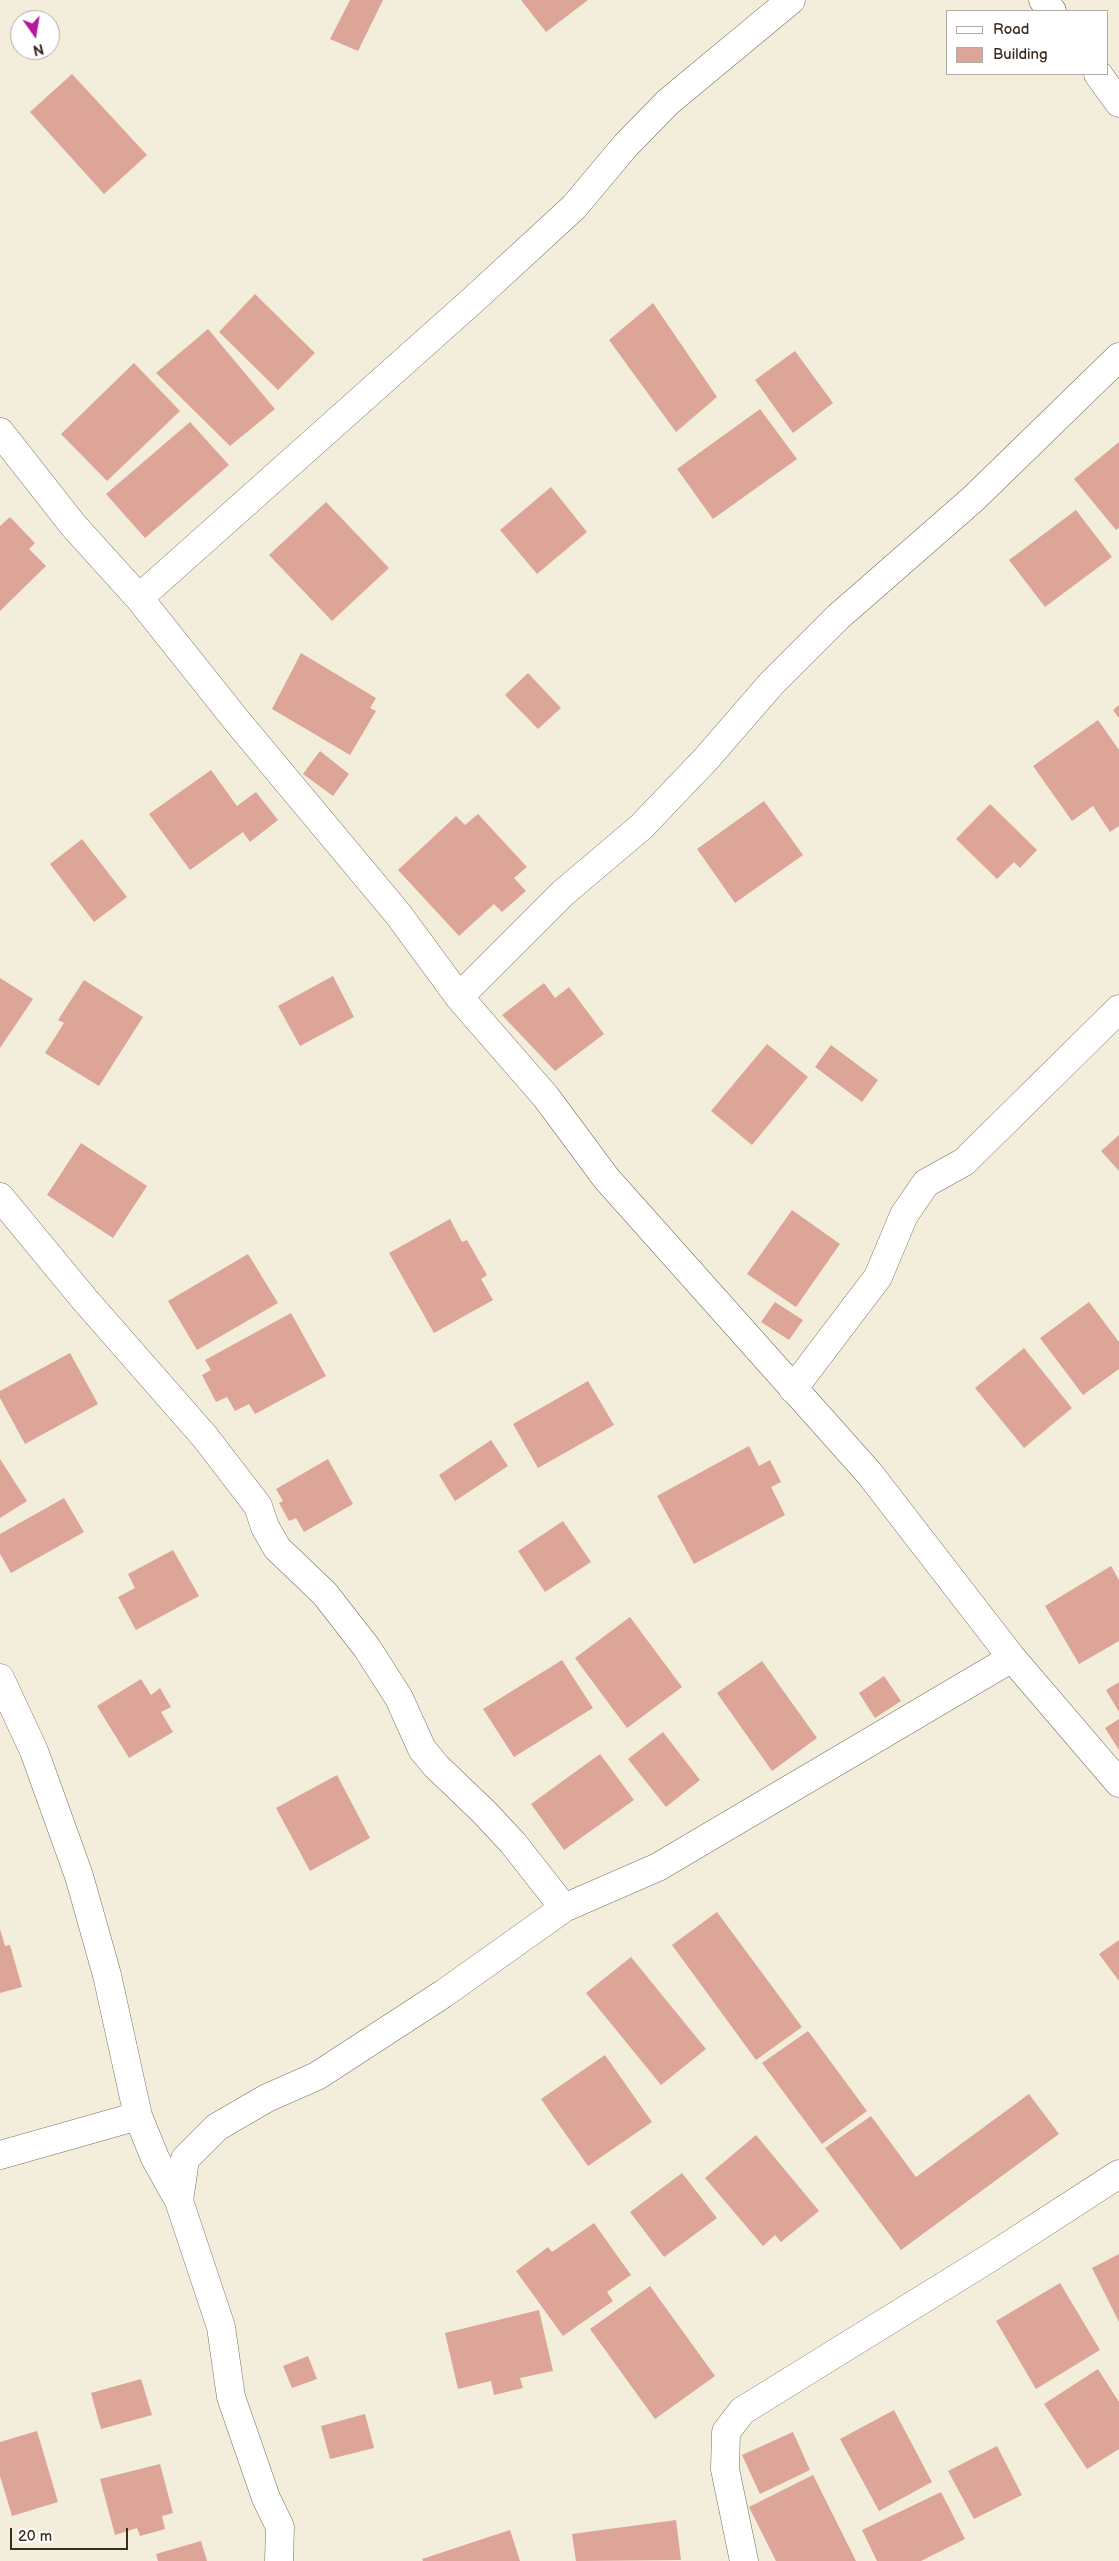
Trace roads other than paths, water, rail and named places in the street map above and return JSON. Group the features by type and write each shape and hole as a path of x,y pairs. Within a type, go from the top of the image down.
{"street":[{"path":"139,598 473,300 574,207 626,145 668,102 791,0"},
{"path":"1043,0 1051,10"},
{"path":"1099,75 1119,103"},
{"path":"459,997 563,893 641,827 706,759 771,684 838,617 973,498 1119,357"},
{"path":"0,432 73,526 139,598 243,728 398,914 459,997 546,1097 606,1178 869,1473 1012,1658 1119,1783"},
{"path":"793,1390 878,1277 904,1215 926,1183 964,1162 1119,1008"},
{"path":"0,1197 73,1286 204,1437 258,1506 265,1527 277,1548 325,1594 367,1648 399,1698 422,1749 436,1766 513,1843 564,1908"},
{"path":"179,2202 185,2159 217,2127 267,2098 317,2076 442,1994 564,1908 658,1867 1012,1658"},
{"path":"0,1678 34,1751 79,1876 107,1974 138,2116 155,2158 179,2202 221,2327 231,2397 266,2498 280,2528 279,2561"},
{"path":"0,2155 138,2116"},
{"path":"744,2561 725,2469 726,2432 742,2411 991,2257 1119,2174"}]}
